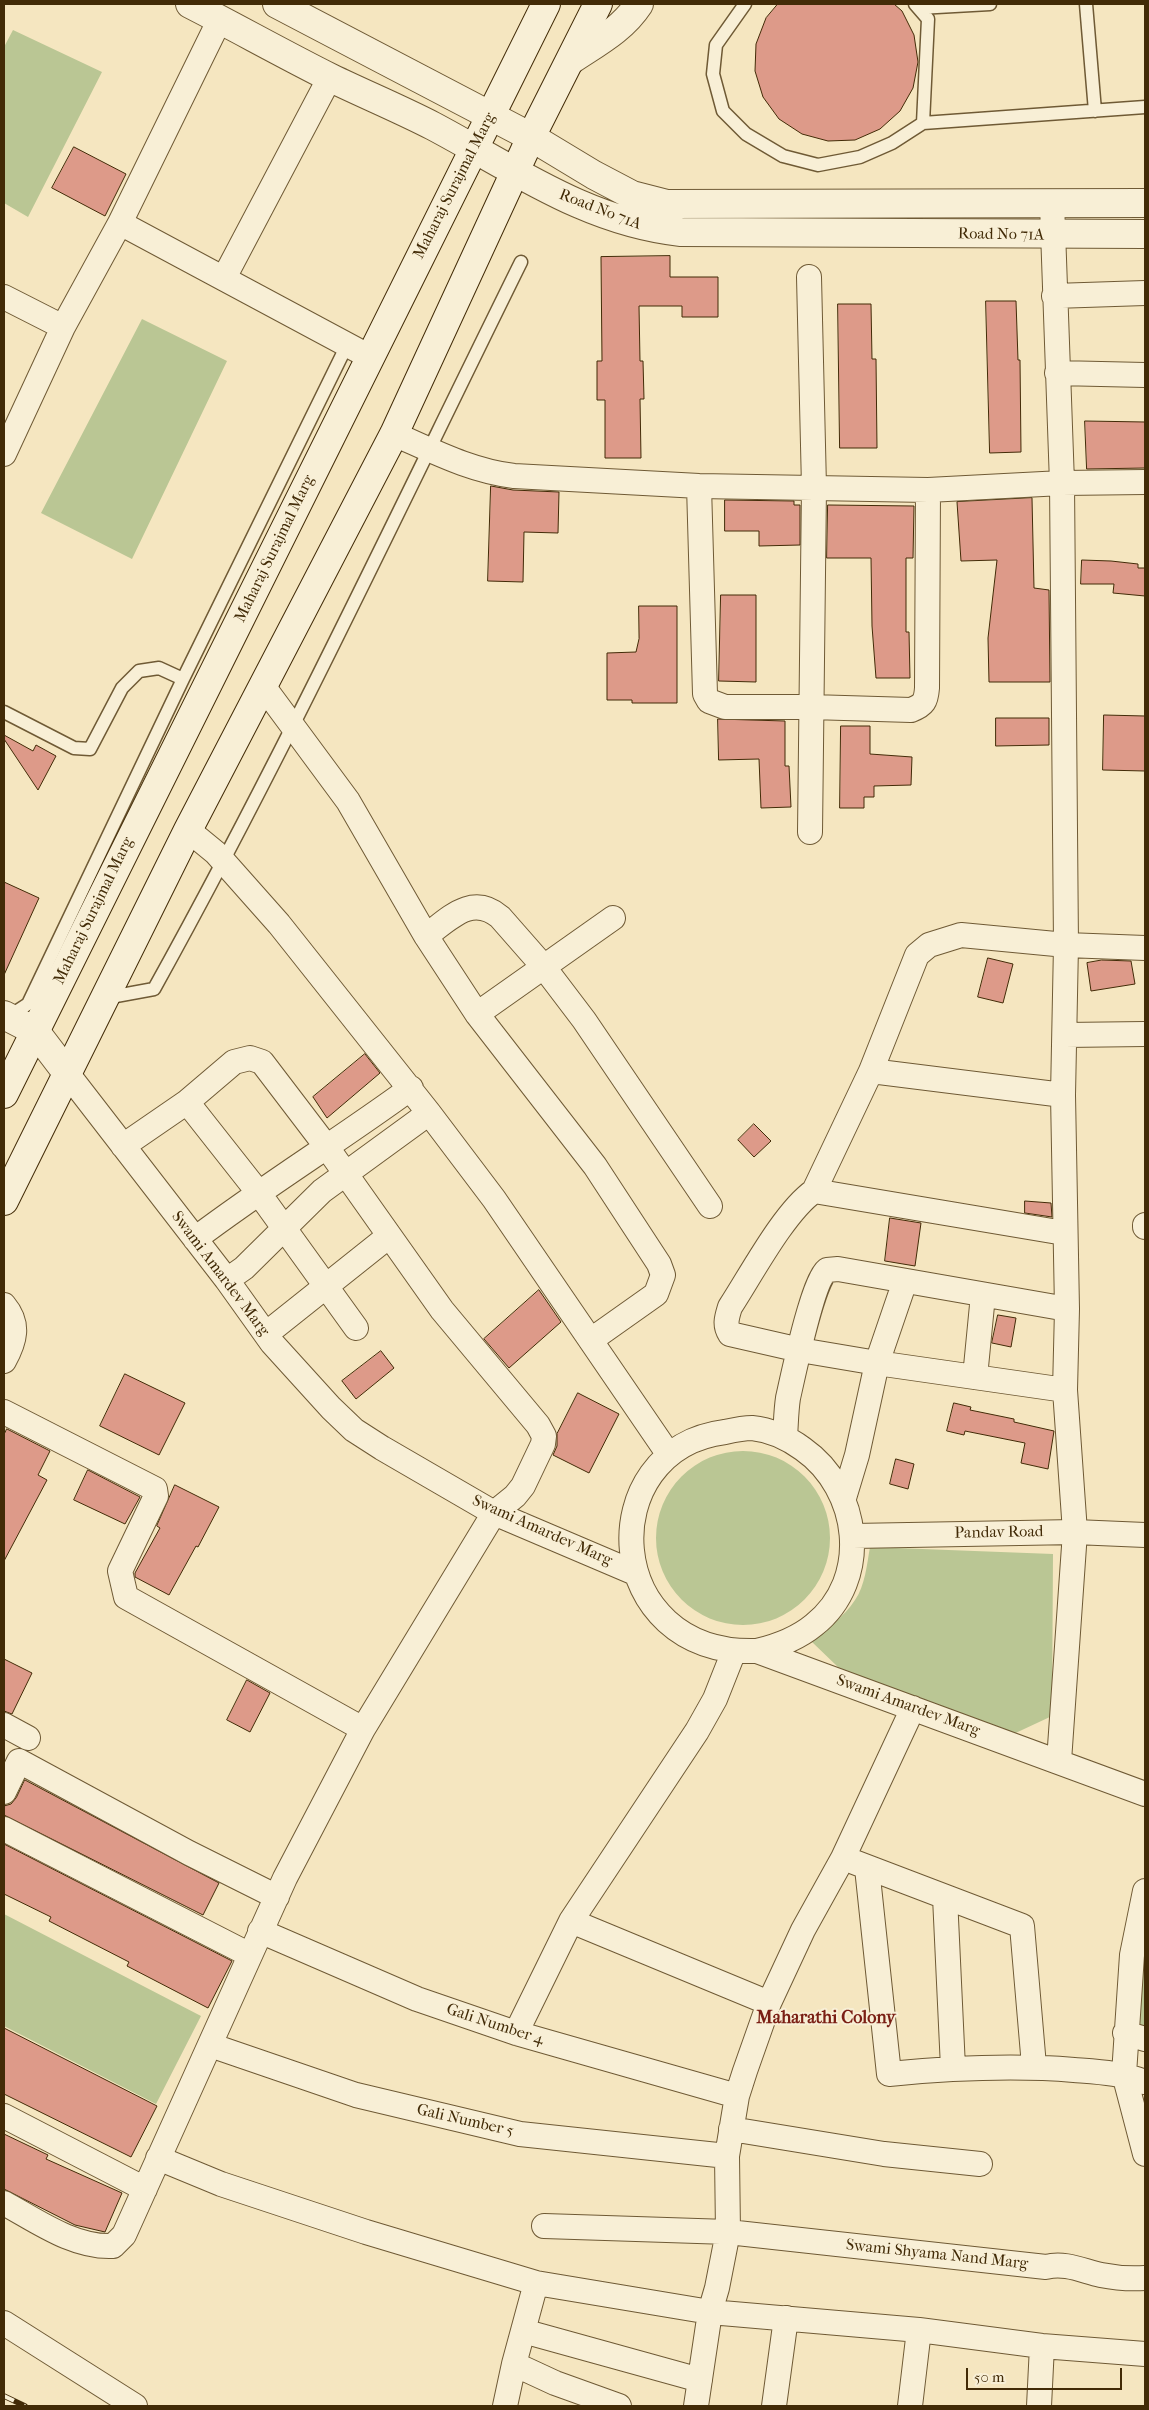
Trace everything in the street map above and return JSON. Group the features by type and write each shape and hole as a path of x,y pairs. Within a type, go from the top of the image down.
{"main road":[{"name":"Road No 71A","path":"190,4 330,77 432,126 515,174 582,205 650,228 681,232 1145,234"},
{"name":"Road No 71A","path":"277,4 531,137 594,175 632,195 667,204 1145,203"},
{"name":"Maharaj Surajmal Marg","path":"4,1094 358,351 474,149 546,4"},
{"path":"4,1201 188,830 394,434 531,137 598,4"},
{"path":"570,60 615,31 632,15 639,4"},
{"path":"6,1016 35,1031 67,1073"}],"street":[{"path":"4,454 63,327 120,223 220,19"},
{"path":"224,278 330,77"},
{"path":"1052,203 1062,483 1066,945 1063,1095 1064,1233 1067,1309 1065,1390 1075,1532 1059,1761"},
{"path":"120,223 358,351"},
{"path":"809,277 814,487 810,832"},
{"path":"1054,296 1145,294"},
{"path":"4,297 63,327"},
{"path":"1057,373 1145,375"},
{"path":"394,434 464,465 491,473 699,486 928,490 1062,483 1145,482"},
{"path":"699,486 705,694 709,702 725,707 810,706 911,710 920,707 926,700 928,490"},
{"path":"263,686 348,801 426,936 477,1014 595,1166 659,1264 663,1275 656,1294 591,1340"},
{"path":"188,830 225,862 280,924 411,1088 494,1199 669,1455"},
{"path":"426,936 461,910 484,907 500,916 543,966 584,1020 710,1206"},
{"path":"477,1014 613,918"},
{"path":"1065,1390 800,1350 730,1334 726,1328 726,1320 730,1307 774,1239 802,1199 814,1191 870,1072 917,955 929,945 961,935 1066,945 1145,948"},
{"path":"1065,1035 1145,1034"},
{"path":"4,2203 84,2243 96,2247 113,2246 124,2235 276,1897 363,1729 494,1513 515,1496 522,1486 543,1444 544,1436 538,1426 442,1310 326,1146 262,1062 250,1058 234,1062 187,1102 123,1146"},
{"path":"870,1072 1063,1095"},
{"name":"Swami Amardev Marg","path":"67,1073 227,1280 266,1334 325,1401 354,1430 494,1513 635,1573 648,1601 664,1620 692,1640 712,1647 745,1651 913,1708 1145,1794"},
{"path":"195,1239 258,1192 326,1146 358,1127 411,1088"},
{"path":"187,1102 258,1192 356,1328"},
{"path":"227,1280 244,1268 322,1191 429,1113"},
{"path":"814,1191 1064,1233"},
{"path":"266,1334 390,1236"},
{"path":"785,1437 788,1400 800,1350 819,1280 827,1270 838,1269 1067,1309"},
{"path":"844,1498 857,1455 878,1363 905,1281"},
{"path":"975,1377 983,1295"},
{"path":"4,1305 14,1321 16,1333 4,1361"},
{"path":"4,1412 155,1489 156,1496 120,1571 126,1597 363,1729"},
{"path":"516,2033 571,1921 697,1731 745,1651 777,1646 795,1638 816,1624 830,1609 841,1590 851,1564 853,1536 844,1498 836,1482 814,1456 785,1437 751,1428 709,1434 688,1443 669,1455 646,1484 635,1508 631,1547 635,1573"},
{"name":"Pandav Road","path":"853,1536 1075,1532 1145,1535"},
{"path":"696,2406 710,2312 717,2288 728,2232 728,2156 737,2096 769,2003 803,1930 843,1858 913,1708"},
{"path":"4,1725 28,1738"},
{"path":"4,1792 19,1761 276,1897"},
{"path":"4,1829 250,1955"},
{"path":"843,1858 1022,1926 1034,2066"},
{"path":"867,1868 889,2074 953,2068 1034,2066 1135,2078"},
{"path":"1145,1891 1132,1955 1135,2078 1145,2152"},
{"path":"945,1897 953,2068"},
{"path":"571,1921 769,2003"},
{"name":"Gali Number 4","path":"260,1931 417,1999 516,2033 737,2096"},
{"name":"Gali Number 5","path":"210,2045 356,2096 520,2134 728,2156"},
{"path":"4,2116 145,2188"},
{"path":"731,2129 884,2154 980,2164"},
{"path":"158,2158 230,2187 366,2232 536,2283 710,2312 919,2330 1042,2346 1145,2354"},
{"name":"Swami Shyama Nand Marg","path":"544,2226 728,2232 1046,2266 1058,2264 1129,2279 1145,2278"},
{"path":"505,2406 514,2364 536,2283"},
{"path":"774,2406 786,2318"},
{"path":"4,2323 135,2406"},
{"path":"910,2406 919,2330"},
{"path":"523,2331 700,2380"},
{"path":"1039,2406 1042,2346"},
{"path":"514,2364 555,2383 619,2406"}],"lane":[{"path":"745,4 716,45 713,74 723,110 746,134 782,156 818,165 860,157 892,143 923,123 1145,107"},
{"path":"917,6 990,4"},
{"path":"1086,4 1095,111"},
{"path":"917,6 928,20 923,123"},
{"path":"104,998 154,989 225,862 294,727 428,449 521,262"},
{"path":"6,1016 28,1004 182,679 358,351"},
{"path":"4,712 74,748 90,749 122,688 139,671 160,668 182,679"}],"green space":[{"path":"13,30 102,72 28,217 4,203 4,47"},
{"path":"142,319 227,361 132,559 41,513"},
{"path":"734,1451 752,1451 784,1461 805,1476 820,1497 830,1529 830,1547 820,1579 805,1600 784,1615 768,1621 752,1625 734,1625 702,1615 681,1600 666,1579 660,1563 656,1547 656,1529 666,1497 681,1476 702,1461 718,1455"},
{"path":"870,1547 1053,1554 1052,1716 1007,1737 839,1668 812,1642 840,1617 855,1600 867,1568"},
{"path":"4,1914 201,2016 156,2104 4,2026"},
{"path":"1145,1935 1145,2035 1139,2033 1140,1954"}],"building":[{"path":"778,4 894,4 902,11 914,35 918,62 913,88 900,111 880,129 855,140 828,141 802,134 779,119 763,97 755,71 756,44 766,18"},
{"path":"74,147 126,174 105,216 52,188"},
{"path":"670,256 670,277 718,277 718,317 682,317 682,306 639,306 640,361 643,361 644,399 640,399 641,458 605,458 605,400 597,400 597,361 602,361 601,257"},
{"path":"986,301 1016,301 1018,360 1020,360 1021,452 990,453"},
{"path":"838,304 871,304 872,359 876,359 877,448 840,448"},
{"path":"1085,421 1145,422 1145,468 1087,469"},
{"path":"491,486 513,490 559,492 558,533 524,532 523,582 488,581"},
{"path":"1032,498 1034,588 1049,590 1050,682 989,682 988,638 997,560 961,561 957,502"},
{"path":"725,500 794,501 794,505 800,505 800,545 759,546 759,531 725,531"},
{"path":"828,505 914,506 913,558 906,558 906,632 909,632 910,678 876,678 872,626 871,558 827,558"},
{"path":"1082,560 1138,564 1138,568 1145,568 1145,596 1113,593 1114,584 1081,584"},
{"path":"721,595 756,595 756,682 719,681"},
{"path":"639,606 677,606 677,703 632,703 632,700 607,700 607,653 636,652 639,639"},
{"path":"1104,715 1145,716 1145,771 1103,770"},
{"path":"996,718 1049,718 1049,745 996,746"},
{"path":"718,719 785,721 785,766 789,766 791,807 761,808 759,759 719,760"},
{"path":"841,726 870,726 870,754 912,757 911,785 874,786 874,797 864,797 864,808 840,808"},
{"path":"4,735 33,751 36,745 56,756 38,790 4,739"},
{"path":"4,882 39,898 4,975"},
{"path":"988,958 1013,964 1003,1003 978,997"},
{"path":"1102,960 1131,961 1135,984 1091,991 1087,963"},
{"path":"365,1054 380,1073 327,1118 313,1097"},
{"path":"754,1124 771,1141 754,1157 738,1140"},
{"path":"1025,1201 1051,1203 1052,1217 1025,1213"},
{"path":"890,1218 921,1223 915,1266 885,1261"},
{"path":"539,1290 561,1322 509,1368 484,1339"},
{"path":"998,1315 1016,1318 1011,1347 992,1343"},
{"path":"381,1351 394,1368 356,1399 342,1381"},
{"path":"125,1374 185,1403 159,1455 100,1426"},
{"path":"578,1393 619,1414 589,1473 553,1455 557,1446 557,1434"},
{"path":"954,1403 971,1407 970,1410 1014,1419 1014,1422 1054,1431 1048,1469 1021,1463 1025,1443 965,1431 964,1435 947,1431"},
{"path":"7,1429 50,1451 38,1475 47,1480 4,1561 4,1435"},
{"path":"896,1459 914,1464 908,1489 890,1484"},
{"path":"88,1470 140,1497 125,1524 74,1500"},
{"path":"175,1485 219,1507 198,1547 196,1546 169,1595 135,1577 135,1573 160,1528 157,1526"},
{"path":"4,1659 32,1673 12,1714 4,1711"},
{"path":"247,1680 270,1693 250,1732 227,1720"},
{"path":"25,1780 219,1883 203,1915 4,1815 4,1806 11,1804 16,1798"},
{"path":"4,1844 232,1961 208,2008 127,1966 129,1962 49,1921 51,1917 4,1894"},
{"path":"4,2028 157,2106 131,2157 4,2094"},
{"path":"4,2134 48,2155 46,2159 122,2193 105,2232 75,2225 4,2189"}],"railway":[{"path":"4,2396 25,2406"}],"district":[{"name":"Maharathi Colony","path":"826,2019"}]}
